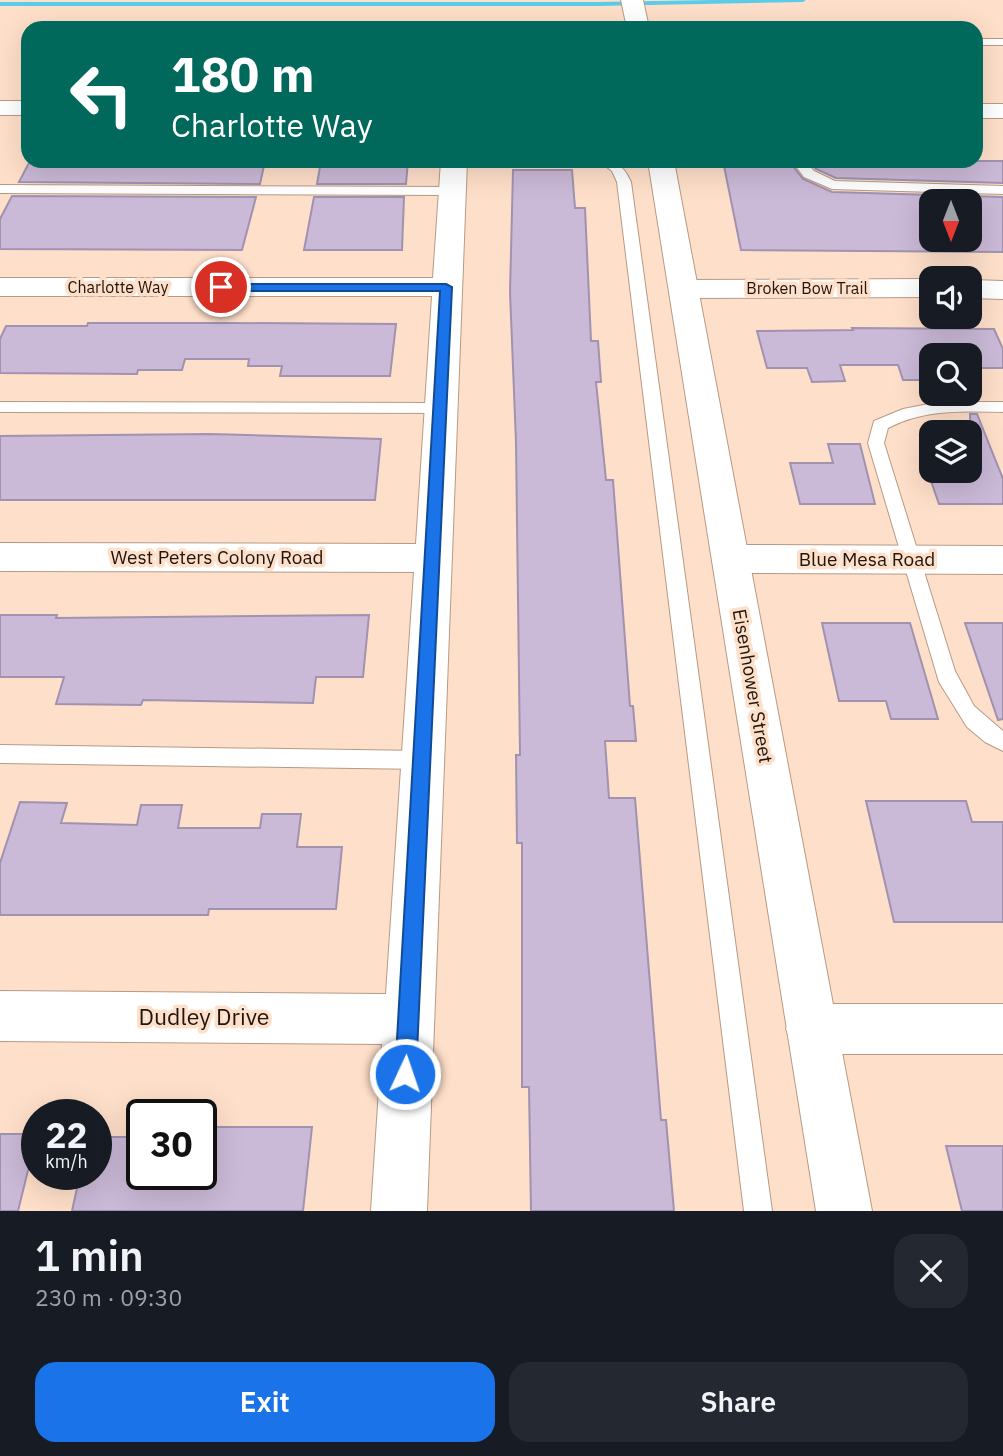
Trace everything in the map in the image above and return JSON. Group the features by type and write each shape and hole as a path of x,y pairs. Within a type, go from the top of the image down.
{"street":[{"path":"632,0 636,21"},
{"path":"0,108 21,108"},
{"path":"983,111 1003,111"},
{"name":"Eisenhower Street","path":"662,168 844,1211"},
{"path":"399,1211 453,176"},
{"name":"Charlotte Way","path":"0,287 446,287"},
{"name":"Broken Bow Trail","path":"684,289 919,288"},
{"path":"982,289 1003,290"},
{"name":"West Peters Colony Road","path":"0,557 434,558"},
{"name":"Blue Mesa Road","path":"731,559 1003,560"},
{"name":"Dudley Drive","path":"0,1016 408,1019"},
{"path":"811,1029 1003,1029"}],"lane":[{"path":"983,42 1003,42"},
{"path":"616,168 624,182 758,1211"},
{"path":"804,168 809,174 832,185 858,188 1003,190"},
{"path":"0,190 453,176"},
{"path":"0,407 442,408"},
{"path":"1003,407 935,407 900,412 880,425 876,443 945,671 957,701 973,722 1003,742"},
{"path":"0,754 423,760"}],"building":[{"path":"983,161 1003,161 1003,183 836,178 816,169 983,168"},
{"path":"26,168 263,168 260,184 19,182"},
{"path":"320,168 407,168 406,184 317,184"},
{"path":"724,168 794,168 803,179 832,192 919,195 919,251 741,250"},
{"path":"513,170 572,170 575,208 585,208 591,341 598,341 601,382 596,382 606,480 613,480 630,706 633,706 636,741 605,741 609,798 635,798 661,1120 666,1120 674,1211 531,1211 529,1087 522,1087 522,843 517,843 516,755 520,755 516,442 510,292"},
{"path":"12,196 256,197 242,250 0,249 0,219"},
{"path":"982,196 1003,197 1003,252 982,252"},
{"path":"314,197 404,197 402,250 304,250"},
{"path":"88,323 396,324 390,376 280,376 282,366 248,366 249,359 185,359 182,370 138,370 137,374 0,373 0,339 6,326 87,326"},
{"path":"852,328 994,329 1003,349 1003,368 982,368 982,343 919,343 919,380 903,380 898,365 840,365 845,381 812,382 807,368 767,368 757,331 853,330"},
{"path":"970,414 977,414 979,420 970,420"},
{"path":"982,426 1003,479 1003,504 939,504 932,483 982,483"},
{"path":"210,434 381,439 375,500 0,500 0,436"},
{"path":"828,444 860,444 875,504 800,504 790,463 833,463"},
{"path":"0,615 57,615 56,618 369,615 363,677 316,677 313,703 143,700 141,705 56,704 64,677 0,677"},
{"path":"822,623 910,623 938,719 891,719 886,701 839,701"},
{"path":"965,623 1003,623 1003,719 998,720"},
{"path":"866,801 966,801 972,822 1003,822 1003,922 894,922"},
{"path":"20,802 67,803 61,823 137,825 141,805 182,805 178,828 260,828 262,814 301,814 297,847 342,847 336,909 209,909 208,915 0,915 0,863"},
{"path":"217,1127 312,1127 303,1211 72,1211 77,1190 112,1190 112,1137 126,1137 126,1190 217,1190"},
{"path":"0,1134 21,1134 21,1190 23,1190 18,1211 0,1211"},
{"path":"946,1146 1003,1146 1003,1211 962,1211"}],"waterway":[{"path":"0,4 598,4 803,0"}],"route":[{"path":"221,287 446,287 442,408 405,1074"}]}
